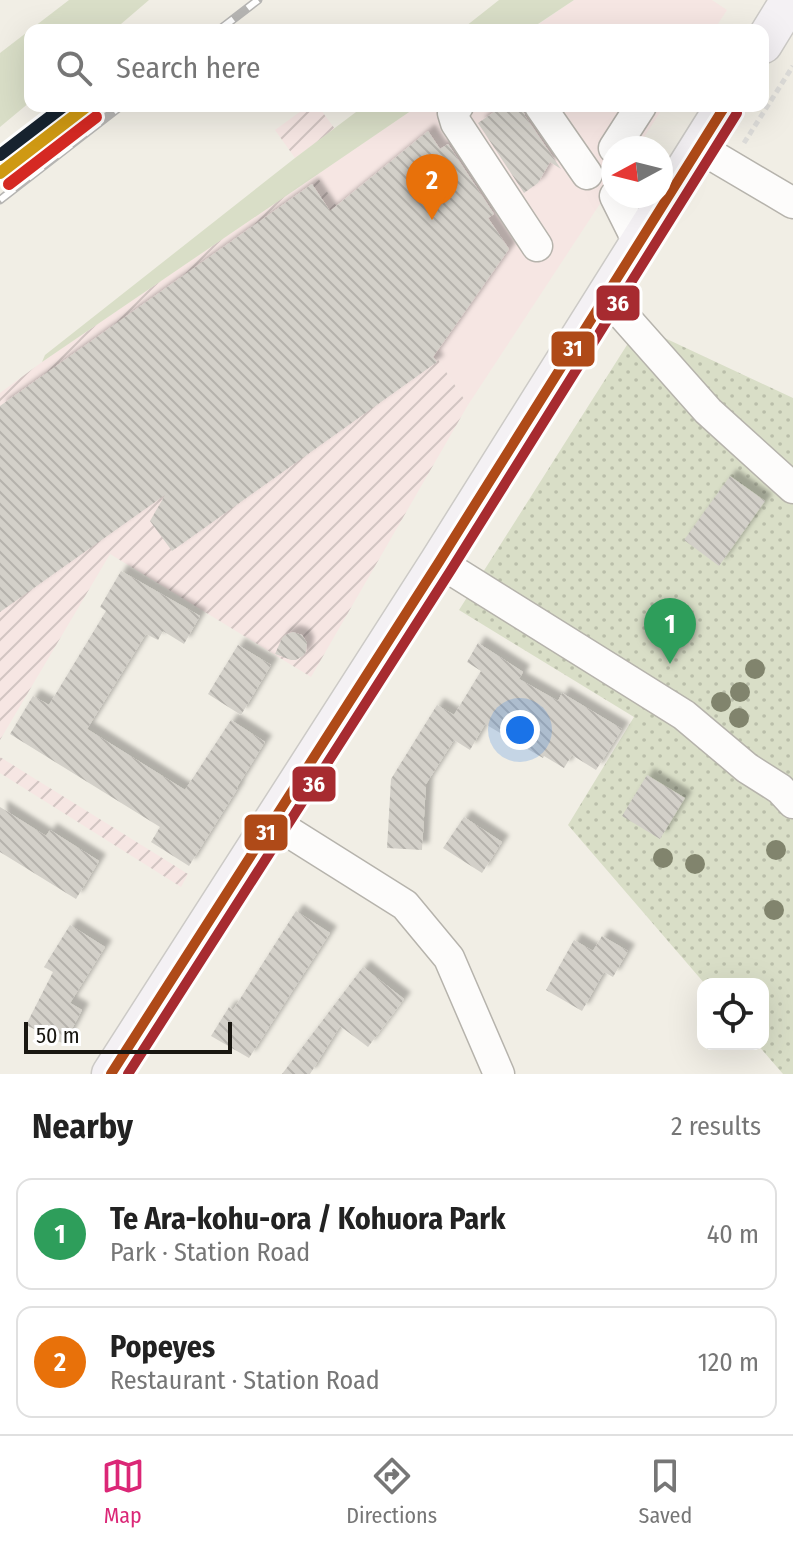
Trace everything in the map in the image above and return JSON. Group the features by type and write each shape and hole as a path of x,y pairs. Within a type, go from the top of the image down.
{"main road":[{"path":"769,31 782,3"},
{"path":"111,1074 439,562 721,112"}],"street":[{"path":"454,112 456,123 537,246"},
{"path":"544,112 587,174"},
{"path":"622,136 637,112"},
{"path":"700,148 793,203"},
{"path":"621,208 639,244"},
{"path":"606,296 708,411 793,488"},
{"path":"439,562 684,715 747,768 780,789 793,803"},
{"path":"273,822 405,905 449,958 499,1074"}],"shaded area":[{"path":"574,0 712,0 727,10 718,24 539,24"},
{"path":"300,112 322,112 335,129 295,158 275,130"},
{"path":"409,112 660,112 645,136 601,136 601,202 468,405 316,175"},
{"path":"316,175 468,405 311,677 110,554 0,740 0,393"},
{"path":"0,757 188,874 181,887 0,773"}],"green space":[{"path":"69,0 149,0 121,24 38,24"},
{"path":"499,0 574,0 538,24 469,24"},
{"path":"24,35 24,107 0,127 0,53"},
{"path":"356,112 409,112 42,362 45,355"},
{"path":"639,326 793,398 793,1074 783,1074 762,1050 769,1050 769,978 700,978 568,825 634,717 459,610"}],"building":[{"path":"494,112 524,112 561,169 550,162 538,183 524,193 478,123"},
{"path":"428,131 440,149 448,144 494,214 488,218 509,249 433,357 437,362 172,551 150,521 165,495 0,612 0,406 312,184 330,211"},
{"path":"730,476 765,501 719,566 684,540"},
{"path":"121,571 200,616 184,644 163,631 158,640 146,634 87,729 185,790 231,720 265,742 189,866 151,842 160,827 10,734 33,696 49,705 106,611 100,607"},
{"path":"293,632 302,635 307,643 303,656 291,660 275,654 282,638"},
{"path":"478,643 523,672 519,679 558,701 562,693 622,729 596,770 572,755 564,768 485,724 470,750 454,740 426,784 422,850 387,848 391,779 437,705 454,715 481,671 467,662"},
{"path":"238,645 271,665 241,715 208,694"},
{"path":"647,775 685,798 660,839 622,816"},
{"path":"0,807 46,836 50,830 99,861 76,899 0,852"},
{"path":"464,817 502,842 482,873 443,848"},
{"path":"296,911 330,933 249,1058 211,1036 229,1007 233,1010"},
{"path":"70,925 105,947 70,1003 82,1010 64,1044 26,1025 53,972 44,967"},
{"path":"602,936 628,951 613,977 604,972 582,1011 546,990 574,940 593,951"},
{"path":"363,967 404,999 368,1047 340,1026 310,1074 282,1074"}],"railway":[{"path":"227,24 258,0"},
{"path":"0,200 113,112"}],"transit line":[{"path":"0,155 56,112"},
{"path":"0,173 79,112"},
{"name":"31","path":"111,1074 439,562 721,112"},
{"name":"36","path":"128,1074 451,570 737,113"},
{"path":"9,184 96,117"}],"place":[{"name":"Popeyes","path":"432,220"},
{"name":"Te Ara-kohu-ora / Kohuora Park","path":"670,664"}]}
